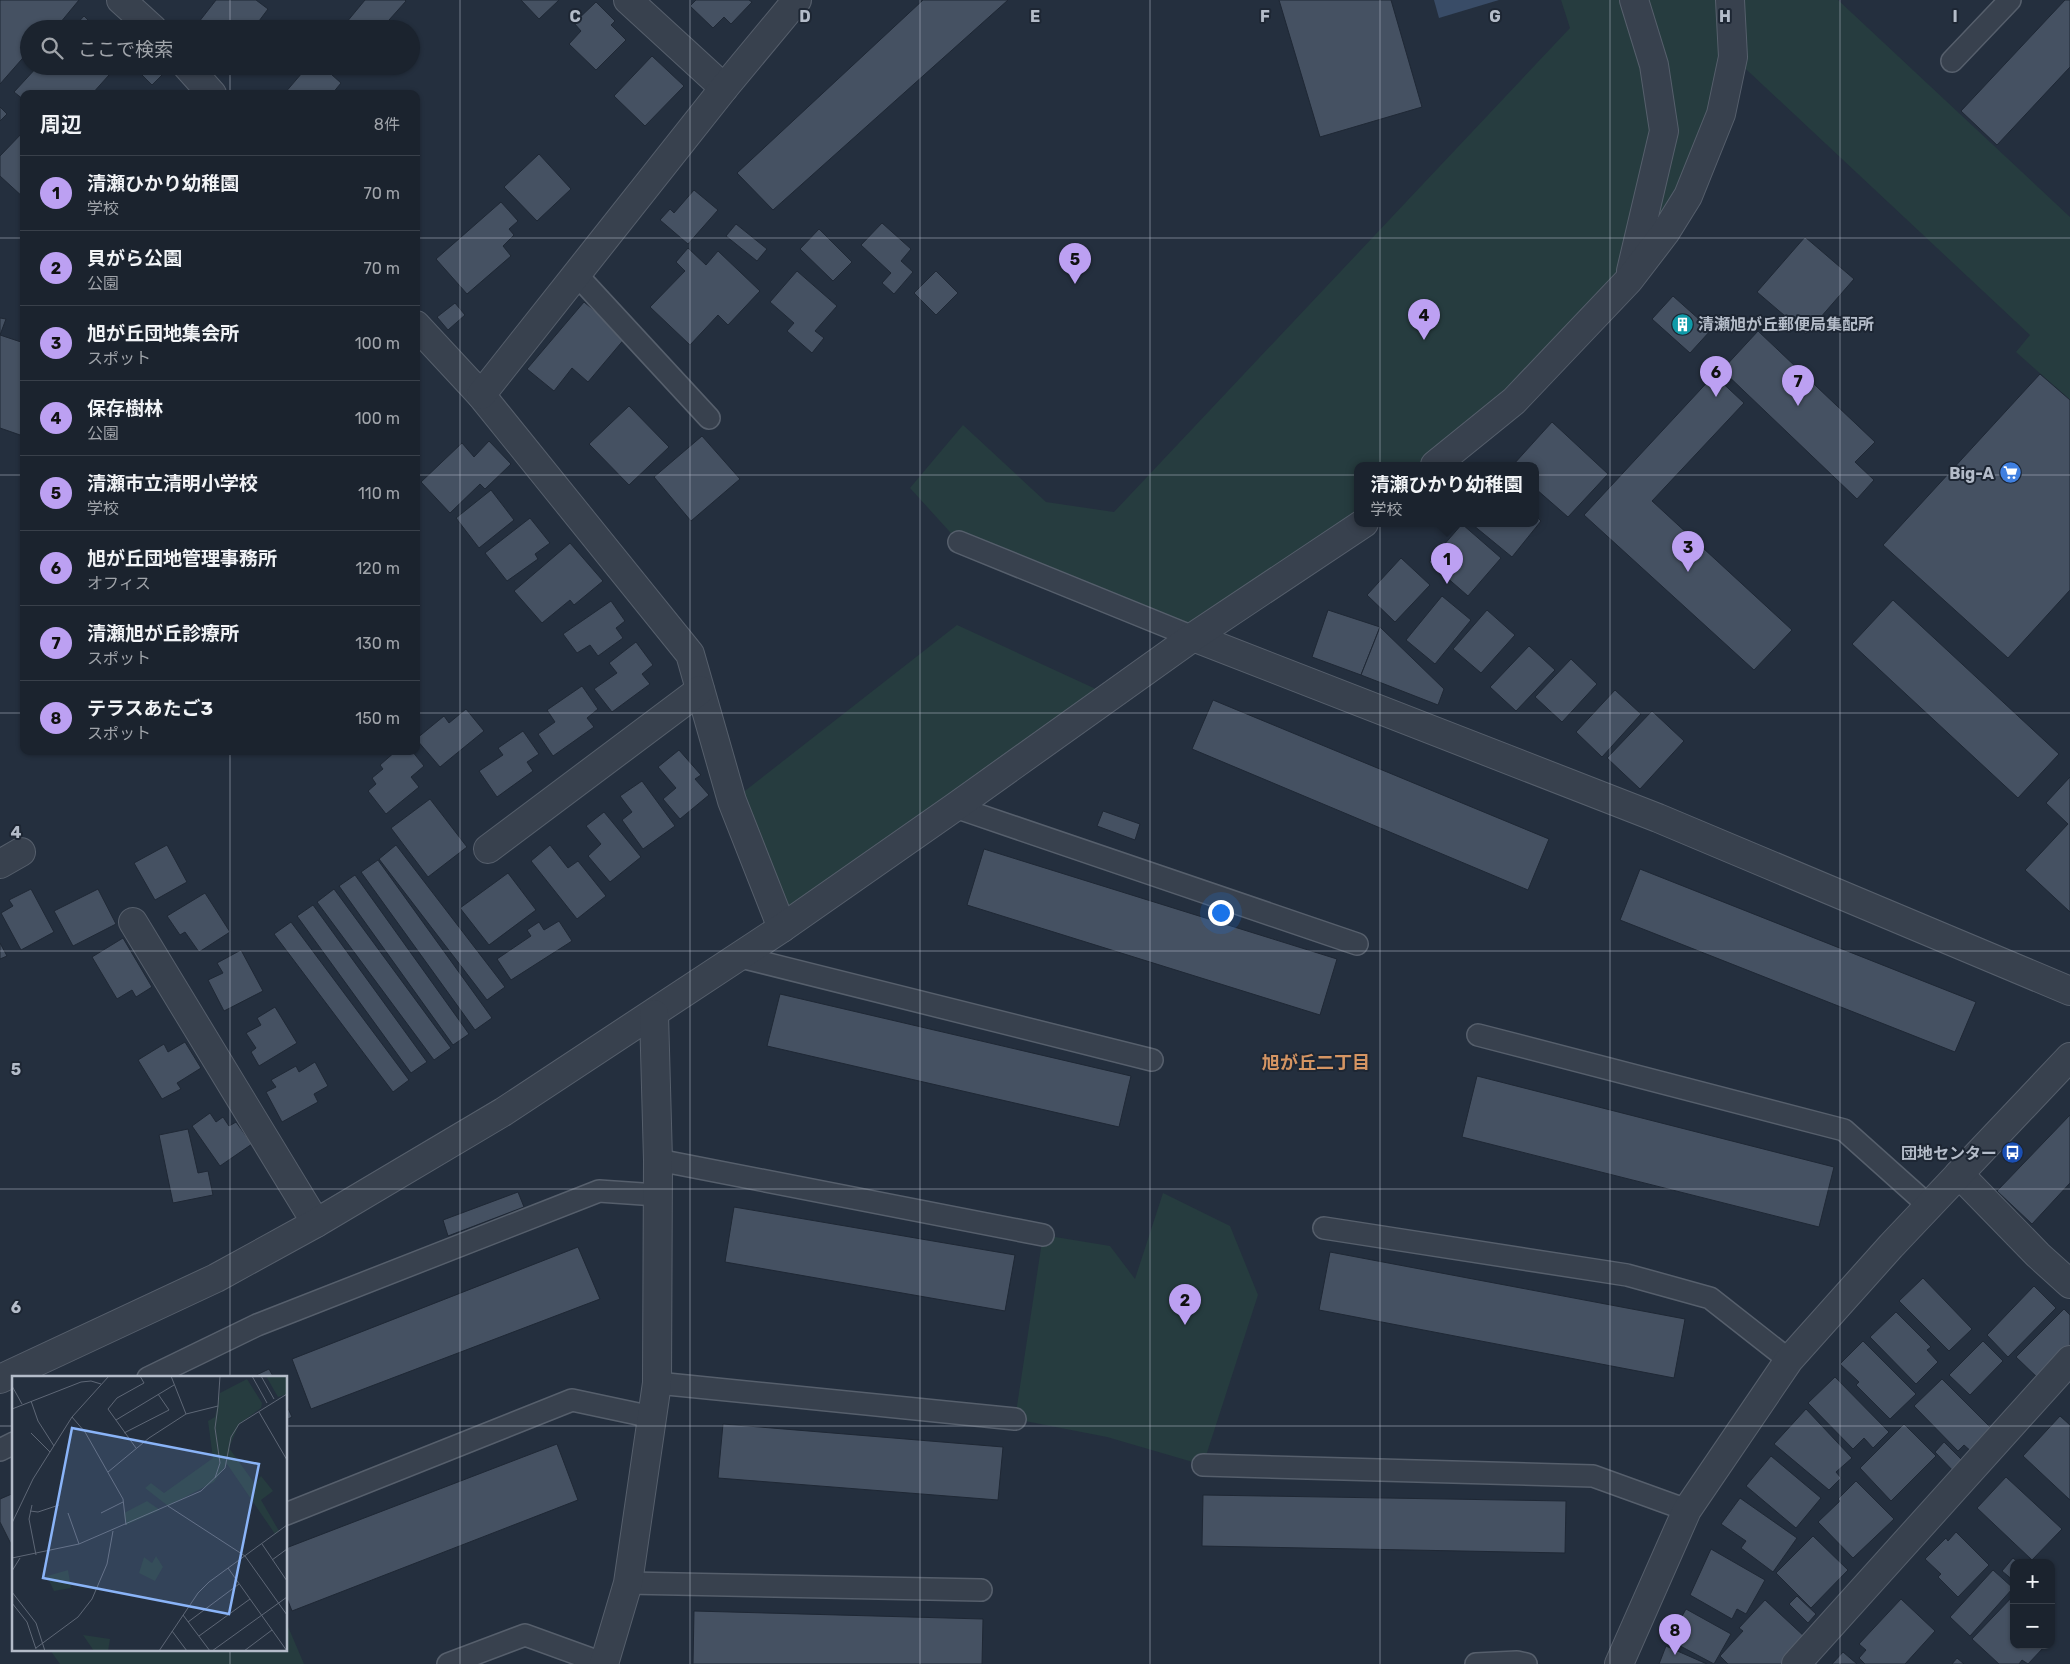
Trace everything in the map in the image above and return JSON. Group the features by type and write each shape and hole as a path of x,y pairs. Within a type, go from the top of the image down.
{"street":[{"path":"121,0 143,20"},
{"path":"628,0 724,88"},
{"path":"481,395 724,88 797,0"},
{"path":"1629,280 1664,131 1654,65 1634,0"},
{"path":"1439,462 1514,401 1629,280 1665,233 1688,196 1721,114 1733,57 1730,0"},
{"path":"195,75 208,90"},
{"path":"420,329 481,395 690,654 732,800 782,928"},
{"path":"0,1379 216,1278 316,1223 504,1112 782,928 1193,637 1358,527"},
{"path":"1193,637 1658,818 2070,991"},
{"path":"488,849 700,690"},
{"path":"133,922 316,1223"},
{"path":"604,1664 628,1582 657,1382 658,1160 654,1014"},
{"path":"1619,1664 1687,1510 1789,1360 1891,1246 2070,1056"},
{"path":"1959,1174 2038,1255 2070,1284"},
{"path":"1796,1664 2070,1360"}],"lane":[{"path":"1952,61 2010,0"},
{"path":"576,274 709,418"},
{"path":"959,542 1193,637"},
{"path":"955,807 1357,944"},
{"path":"737,956 1152,1060"},
{"path":"1478,1035 1844,1130 1929,1206"},
{"path":"658,1160 1043,1235"},
{"path":"152,1376 257,1325 599,1191 657,1195"},
{"path":"1324,1228 1627,1275 1710,1298 1789,1360"},
{"path":"657,1382 1015,1419"},
{"path":"288,1513 572,1400 652,1417"},
{"path":"0,1450 12,1444"},
{"path":"1202,1465 1593,1476 1687,1510"},
{"path":"628,1582 981,1590"},
{"path":"448,1664 524,1635 604,1664"},
{"path":"1476,1664 1517,1662 1526,1664"}],"green space":[{"path":"1561,0 1838,0 2070,217 2070,400 2016,352 2030,335 1733,57 1665,233 1438,462 1354,462 1354,526 1193,637 959,542 910,488 963,425 1046,502 1114,512 1570,28"},
{"path":"957,625 1111,696 782,928 732,801"},
{"path":"1163,1193 1230,1226 1258,1295 1203,1465 1107,1437 1015,1419 1043,1235 1110,1246 1135,1279"},
{"path":"288,1627 304,1664 60,1664 51,1652 288,1652"}],"water":[{"path":"1434,0 1499,0 1439,18"}],"building":[{"path":"0,0 79,0 62,20 20,20 20,61 0,84"},
{"path":"216,0 256,0 268,9 260,20 200,20"},
{"path":"365,0 406,1 389,20 348,20"},
{"path":"521,0 559,0 539,19"},
{"path":"696,0 749,0 752,2 731,24 724,17 713,28 690,6"},
{"path":"923,0 1008,0 773,210 737,173"},
{"path":"1279,0 1391,0 1422,107 1320,137"},
{"path":"2065,0 2070,0 2070,67 1997,145 1961,111"},
{"path":"596,2 615,21 611,25 626,40 596,70 569,44 581,31 574,23"},
{"path":"652,56 684,86 645,126 614,96"},
{"path":"30,75 109,75 96,90 20,90 20,97 14,92"},
{"path":"142,75 162,75 152,85"},
{"path":"300,75 332,75 341,83 335,90 287,90"},
{"path":"0,107 7,114 0,121"},
{"path":"20,135 20,194 0,176 0,156"},
{"path":"539,154 571,189 537,221 504,187"},
{"path":"694,190 718,210 688,244 660,220 670,209 674,213"},
{"path":"501,202 518,221 509,229 514,235 503,246 511,256 467,294 436,259"},
{"path":"882,223 911,249 901,261 913,272 894,294 882,283 891,273 861,245"},
{"path":"736,224 767,249 757,261 726,236"},
{"path":"819,229 852,262 833,281 800,249"},
{"path":"1805,237 1854,279 1806,334 1757,292"},
{"path":"688,248 706,265 718,251 760,291 728,325 718,315 690,345 650,307 685,271 676,262"},
{"path":"797,271 837,306 815,331 824,338 812,353 787,331 794,323 770,302"},
{"path":"936,271 958,293 936,315 914,293"},
{"name":"清瀬旭が丘郵便局集配所","path":"1673,296 1711,330 1690,353 1652,319"},
{"path":"584,302 626,337 588,382 572,368 554,391 527,369"},
{"path":"455,303 465,315 448,330 437,317"},
{"path":"0,318 6,319 0,335"},
{"path":"1758,331 1875,442 1855,462 1874,480 1857,499 1722,370"},
{"path":"0,335 20,342 20,435 0,428"},
{"name":"Big-A","path":"2040,374 2070,400 2070,590 2008,658 1883,545"},
{"path":"1714,375 1744,403 1652,501 1792,630 1754,670 1584,515"},
{"path":"629,406 669,447 629,485 589,444"},
{"path":"1552,422 1608,474 1568,517 1539,492 1539,462 1516,462"},
{"path":"702,436 740,479 691,521 654,477"},
{"path":"489,441 511,464 485,489 480,484 450,513 421,482 462,443 474,457"},
{"path":"491,490 514,520 479,548 456,518"},
{"path":"530,518 550,543 535,554 538,559 507,581 485,553"},
{"path":"1459,527 1465,527 1501,558 1468,596 1429,562"},
{"path":"1475,527 1536,527 1512,557"},
{"path":"570,543 603,581 574,605 570,600 542,623 514,591"},
{"path":"1401,558 1430,585 1395,622 1367,595"},
{"path":"1442,596 1471,620 1435,664 1406,640"},
{"path":"1893,600 2059,754 2018,798 1852,644"},
{"path":"611,601 625,621 616,628 623,638 598,656 590,645 577,653 563,634"},
{"path":"1328,610 1380,627 1361,675 1312,657"},
{"path":"1487,610 1515,635 1481,673 1453,649"},
{"path":"1380,627 1444,689 1438,705 1361,675"},
{"path":"636,642 653,665 642,674 650,684 612,712 594,689 617,673 609,663"},
{"path":"1529,646 1555,670 1516,711 1490,687"},
{"path":"1571,659 1597,684 1562,722 1535,697"},
{"path":"582,686 598,709 587,718 594,727 553,756 538,734 555,722 547,710"},
{"path":"1615,690 1641,714 1602,757 1576,732"},
{"path":"1213,700 1549,839 1528,890 1192,749"},
{"path":"466,709 484,731 440,767 420,744 420,736 444,716 449,723"},
{"path":"1652,711 1684,741 1640,789 1607,758"},
{"path":"523,731 539,754 527,762 533,771 497,797 479,771 503,755 498,748"},
{"path":"679,750 701,775 695,779 709,795 680,819 663,799 676,788 658,767"},
{"path":"391,755 415,755 424,766 411,777 419,787 386,814 368,791 376,784 372,778 383,769 380,765"},
{"path":"2070,777 2070,912 2025,870 2068,824 2046,803"},
{"path":"642,781 675,826 643,849 622,820 632,812 620,796"},
{"path":"430,799 467,847 428,877 391,828"},
{"path":"1103,811 1140,824 1135,840 1097,826"},
{"path":"604,812 641,857 610,882 588,856 601,844 586,826"},
{"path":"167,845 187,882 155,900 134,863"},
{"path":"396,845 505,987 487,1000 379,859"},
{"path":"550,845 568,868 578,861 606,896 577,919 531,861"},
{"path":"984,849 1337,959 1320,1015 967,905"},
{"path":"378,860 492,1018 475,1030 361,872"},
{"path":"1640,869 1976,1002 1955,1052 1620,920"},
{"path":"508,873 536,910 489,945 460,908"},
{"path":"355,875 469,1034 453,1045 339,886"},
{"path":"31,889 54,932 21,950 1,913 13,906 9,900"},
{"path":"98,889 116,924 73,946 54,911"},
{"path":"334,889 451,1048 434,1060 317,902"},
{"path":"205,893 230,932 199,952 185,932 180,935 167,916"},
{"path":"313,905 427,1062 411,1073 297,916"},
{"path":"559,921 572,941 511,980 497,959 531,936 527,930 539,922 544,930"},
{"path":"291,922 409,1080 393,1092 274,934"},
{"path":"123,938 152,987 136,997 132,990 117,999 92,957"},
{"path":"0,943 7,956 0,959"},
{"path":"241,950 263,991 224,1011 208,980 223,973 217,963"},
{"path":"780,994 1131,1076 1119,1127 767,1046"},
{"path":"275,1007 297,1043 259,1066 251,1052 256,1048 246,1033 261,1025 257,1018"},
{"path":"185,1042 201,1068 177,1083 181,1089 162,1099 138,1060 164,1044 168,1052"},
{"path":"315,1062 328,1086 314,1094 318,1102 282,1122 266,1092 276,1087 271,1080 296,1066 299,1072"},
{"path":"1477,1076 1834,1167 1819,1227 1462,1137"},
{"path":"210,1113 216,1122 223,1117 229,1126 236,1122 252,1144 220,1166 192,1126"},
{"path":"2070,1115 2070,1183 2032,1224 1997,1191"},
{"path":"188,1129 198,1173 208,1171 213,1195 173,1203 159,1135"},
{"path":"518,1192 524,1207 448,1236 443,1220"},
{"path":"734,1207 1015,1255 1005,1311 725,1262"},
{"path":"578,1247 600,1299 311,1409 292,1359"},
{"path":"1330,1252 1685,1319 1674,1378 1319,1310"},
{"path":"1923,1278 1972,1329 1949,1351 1899,1301"},
{"path":"2034,1286 2056,1308 2008,1357 1987,1335"},
{"path":"2064,1309 2070,1315 2070,1352 2041,1381 2016,1357"},
{"path":"1896,1312 1931,1347 1927,1350 1938,1362 1916,1384 1870,1337"},
{"path":"1863,1341 1916,1394 1890,1419 1856,1385 1859,1382 1840,1364"},
{"path":"1983,1341 2003,1361 1970,1395 1949,1375"},
{"path":"269,1369 273,1376 254,1376"},
{"path":"1835,1377 1889,1432 1873,1448 1864,1438 1853,1449 1808,1403"},
{"path":"1942,1379 1994,1431 1973,1453 1964,1445 1958,1451 1914,1406"},
{"path":"288,1408 292,1417 288,1419"},
{"path":"1806,1409 1852,1458 1836,1472 1841,1478 1829,1490 1774,1444"},
{"path":"2060,1416 2070,1425 2070,1500 2023,1456"},
{"path":"723,1424 1003,1447 998,1500 718,1478"},
{"path":"1904,1424 1936,1456 1891,1501 1860,1468"},
{"path":"1944,1442 1967,1465 1957,1475 1935,1452"},
{"path":"557,1444 578,1500 292,1611 288,1601 288,1547"},
{"path":"1771,1456 1821,1498 1796,1528 1746,1486"},
{"path":"2006,1477 2062,1529 2031,1559 1977,1508"},
{"path":"1856,1481 1894,1519 1853,1558 1818,1522 1840,1501 1838,1499"},
{"path":"12,1494 12,1546 0,1522 0,1499"},
{"path":"1203,1495 1566,1501 1565,1553 1202,1546"},
{"path":"1740,1498 1797,1538 1773,1572 1741,1548 1746,1541 1721,1524"},
{"path":"1956,1532 1989,1565 1958,1597 1938,1577 1941,1574 1925,1559 1946,1538 1948,1541"},
{"path":"1813,1536 1848,1570 1811,1608 1776,1573"},
{"path":"1711,1549 1765,1580 1746,1614 1737,1609 1732,1619 1690,1595"},
{"path":"2010,1562 2010,1578 2002,1571"},
{"path":"1993,1570 2010,1585 2010,1591 1970,1636 1950,1617"},
{"path":"1797,1596 1816,1614 1808,1623 1789,1604"},
{"path":"1901,1599 1935,1631 1905,1664 1865,1664 1859,1658 1866,1650 1859,1644"},
{"path":"2010,1599 2010,1649 2042,1649 2028,1664 2022,1660 2019,1664 1999,1664 1972,1639"},
{"path":"1765,1600 1806,1638 1781,1664 1728,1664 1720,1656 1743,1631 1739,1628"},
{"path":"1686,1609 1731,1634 1714,1664 1669,1640"},
{"path":"694,1611 983,1619 982,1664 693,1664"},
{"path":"1666,1646 1707,1664 1659,1664"},
{"path":"1843,1652 1857,1664 1832,1664"},
{"path":"1957,1658 1964,1664 1952,1664"}],"place":[{"name":"清瀬市立清明小学校","path":"1075,284"},
{"name":"清瀬旭が丘郵便局集配所","path":"1682,324"},
{"name":"保存樹林","path":"1424,340"},
{"name":"旭が丘団地管理事務所","path":"1716,397"},
{"name":"清瀬旭が丘診療所","path":"1798,406"},
{"name":"Big-A","path":"2010,473"},
{"name":"旭が丘団地集会所","path":"1688,572"},
{"name":"清瀬ひかり幼稚園","path":"1447,584"},
{"name":"団地センター","path":"2013,1153"},
{"name":"貝がら公園","path":"1185,1325"},
{"name":"テラスあたご3","path":"1675,1655"}],"district":[{"name":"旭が丘二丁目","path":"1316,1063"}]}
